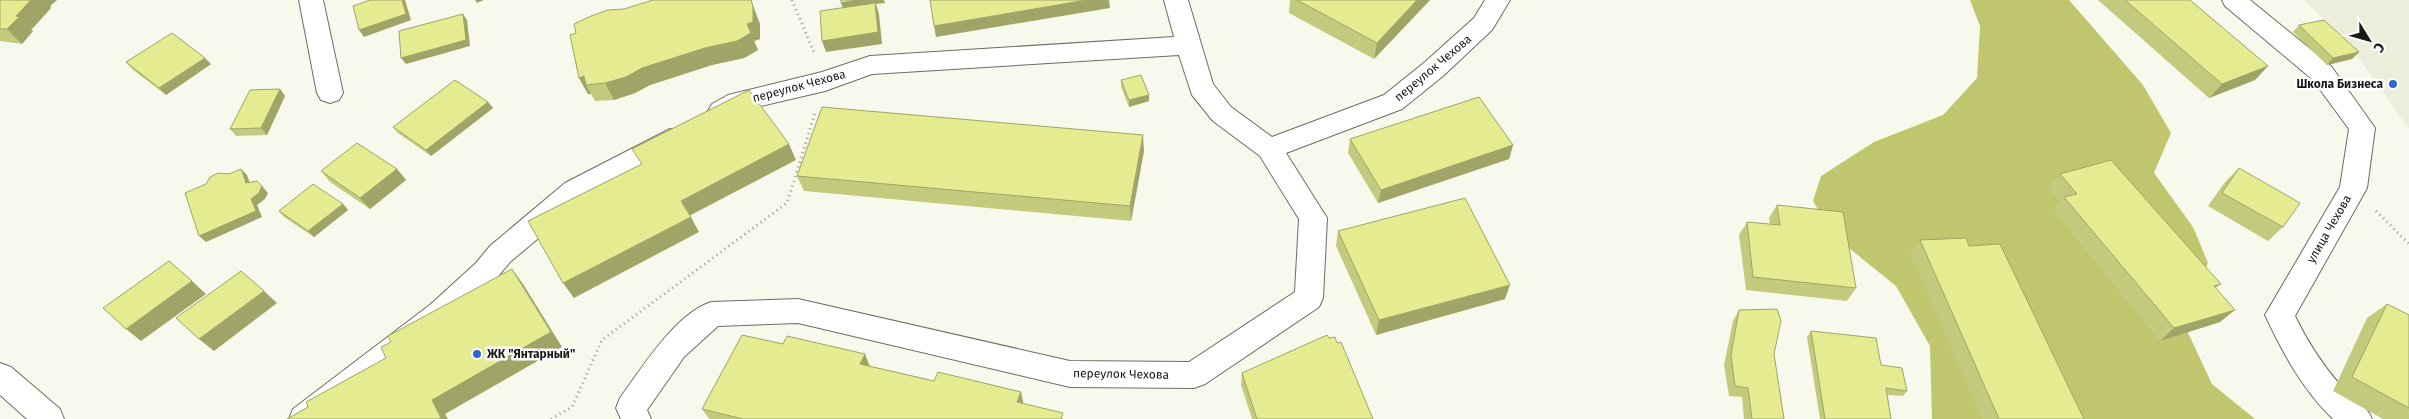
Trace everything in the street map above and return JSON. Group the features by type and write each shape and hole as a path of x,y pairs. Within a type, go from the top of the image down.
{"street":[{"path":"311,0 330,93"},
{"name":"переулок Чехова","path":"636,419 631,408 674,348 712,314 798,311 1070,374 1194,375 1310,298 1313,218 1270,149 1222,114 1201,88 1176,0"},
{"name":"переулок Чехова","path":"1270,149 1393,102 1434,69 1483,24 1498,0"},
{"name":"улица Чехова","path":"2234,0 2322,73 2362,128 2353,188 2280,315 2296,351 2341,409 2357,419"},
{"name":"переулок Чехова","path":"304,419 441,313 486,271 500,254 576,191 737,102 825,81 870,65 1189,45"},
{"path":"0,376 49,419"}],"path":[{"path":"551,419 572,407 602,340 787,203 825,81 792,0"},
{"path":"2353,188 2409,244"}],"shaded area":[{"name":"Школа Бизнеса","path":"2304,0 2409,0 2409,129 2346,40"}],"green space":[{"path":"1970,0 2069,0 2143,85 2171,133 2154,173 2193,227 2208,263 2183,322 2212,384 2255,419 1932,419 1930,346 1896,286 1834,236 1813,201 1821,176 1874,142 1943,115 1977,78 1980,26"}],"building":[{"path":"0,0 31,0 16,16 19,17 7,29 0,29"},
{"path":"370,0 402,0 406,14 359,30 353,6"},
{"path":"653,0 751,0 753,22 747,24 751,33 737,41 705,48 642,68 626,77 605,83 586,85 584,76 579,78 570,35 576,33 574,24 608,10 624,9"},
{"path":"841,0 857,0 841,3"},
{"path":"930,0 1087,0 934,26"},
{"path":"1297,0 1417,0 1377,43"},
{"path":"2125,0 2190,0 2268,66 2222,84"},
{"path":"875,3 878,32 822,41 820,11"},
{"path":"463,14 466,40 401,58 399,31"},
{"path":"2324,20 2359,52 2333,58 2299,25"},
{"path":"172,33 205,58 159,88 126,62"},
{"path":"1141,75 1149,95 1129,100 1121,80"},
{"path":"455,80 488,102 426,150 393,127"},
{"path":"280,89 261,128 230,129 250,90"},
{"path":"749,90 789,144 681,201 691,217 563,283 528,221 642,164 632,149"},
{"path":"1479,97 1513,145 1381,190 1350,139"},
{"path":"822,107 1143,135 1130,206 797,176"},
{"path":"357,143 397,169 360,198 321,171"},
{"path":"2111,160 2221,284 2214,286 2235,310 2174,328 2064,197 2077,194 2060,174"},
{"path":"2239,168 2300,203 2283,227 2222,193"},
{"path":"241,169 246,183 257,181 262,186 259,193 251,199 256,211 199,236 185,193 206,184 210,177 218,173 229,174"},
{"path":"313,184 343,204 308,231 279,211"},
{"path":"1465,198 1510,285 1379,320 1338,231"},
{"path":"1777,205 1843,212 1856,288 1753,277 1747,222 1780,225"},
{"path":"1966,238 1969,246 2000,244 2085,419 1999,419 1920,240"},
{"path":"169,261 192,281 126,329 103,308"},
{"name":"ЖК \"Янтарный\"","path":"512,269 551,332 432,400 441,418 287,419 308,407 306,402 386,358 381,347 391,342 388,336"},
{"path":"241,271 264,291 199,339 176,318"},
{"path":"2387,304 2409,315 2409,408 2352,377"},
{"path":"1777,309 1781,321 1774,354 1784,419 1752,419 1748,388 1735,386 1731,355 1739,310"},
{"path":"1811,331 1876,338 1881,365 1902,368 1907,391 1886,388 1891,419 1825,419"},
{"path":"742,335 783,344 787,336 865,354 860,364 934,381 938,372 1021,392 1017,402 1063,413 1061,419 743,419 702,409"},
{"path":"1327,335 1329,338 1335,337 1337,343 1341,342 1373,419 1257,419 1242,373"}],"place":[{"name":"Школа Бизнеса","path":"2393,84"},
{"name":"ЖК \"Янтарный\"","path":"477,354"}]}
